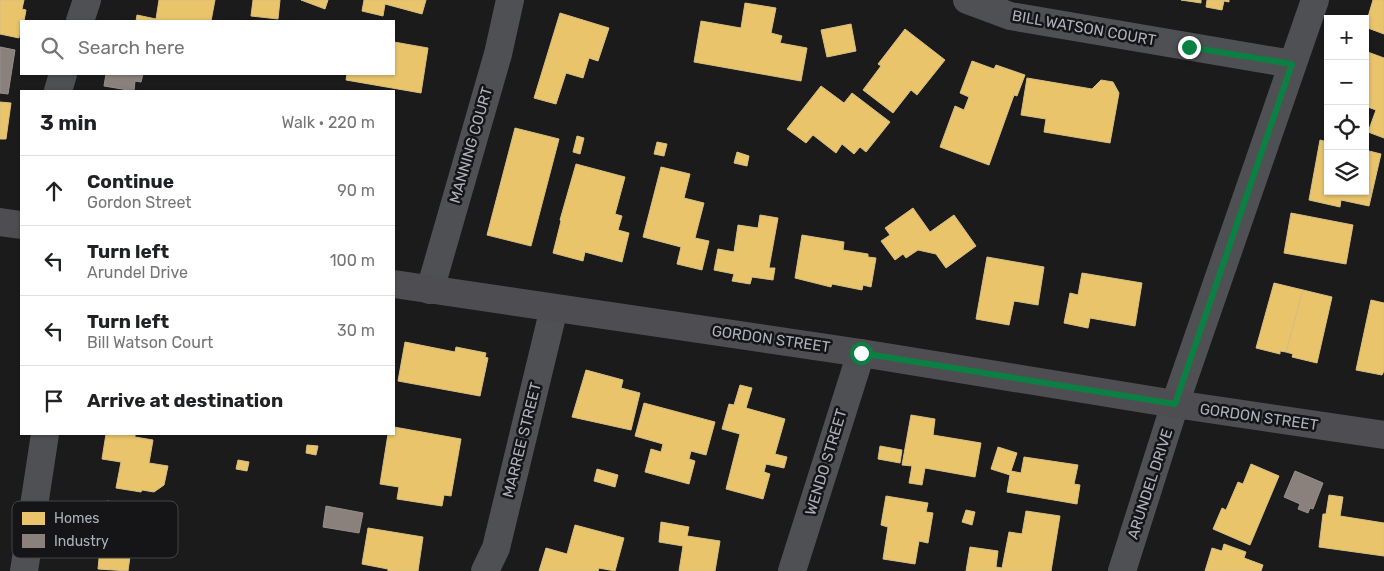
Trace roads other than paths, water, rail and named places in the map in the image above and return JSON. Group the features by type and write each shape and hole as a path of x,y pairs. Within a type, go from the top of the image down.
{"street":[{"path":"80,20 87,0"},
{"name":"MANNING COURT","path":"430,290 498,54 510,0"},
{"name":"BILL WATSON COURT","path":"967,0 1010,16 1292,64"},
{"name":"ARUNDEL DRIVE","path":"1122,571 1175,404 1315,0"},
{"path":"58,90 63,75"},
{"path":"0,222 20,225"},
{"name":"GORDON STREET","path":"395,284 861,353 1384,436"},
{"name":"MARREE STREET","path":"484,571 496,548 554,308"},
{"name":"WENDO STREET","path":"792,571 861,353"},
{"path":"35,501 45,435"},
{"path":"24,571 26,558"}]}
